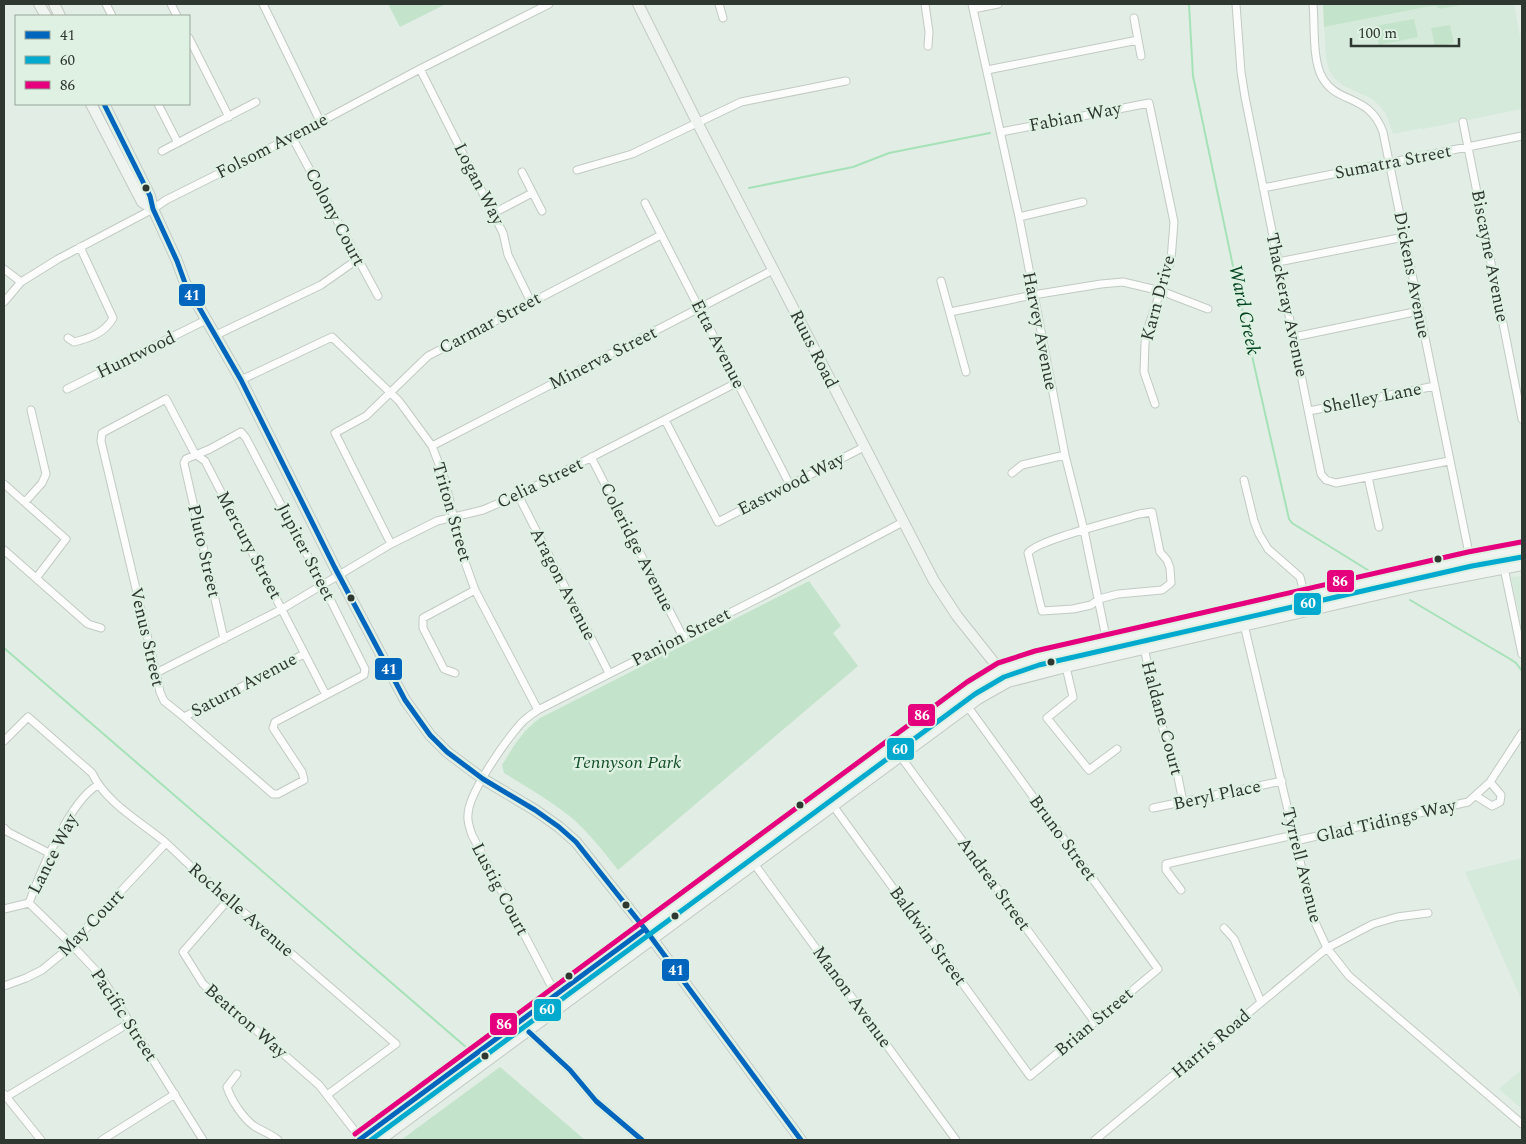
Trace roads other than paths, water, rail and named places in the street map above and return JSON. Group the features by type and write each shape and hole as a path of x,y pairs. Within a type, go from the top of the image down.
{"main road":[{"path":"39,4 45,15"},
{"name":"Ruus Road","path":"638,4 902,522 934,581 957,616 1001,670 1008,682"},
{"path":"92,105 142,202 153,209"},
{"path":"104,105 150,196 153,209 177,261 185,284 241,380 339,575 396,684 416,716 430,735 447,752 483,779 535,810 576,842 646,929 801,1140"},
{"path":"360,1140 970,688 1001,670 1037,658 1107,641 1522,549"},
{"path":"380,1140 505,1050 978,699 1008,682 1473,573 1522,565"}],"street":[{"path":"171,4 177,15"},
{"path":"263,4 320,121"},
{"name":"Folsom Avenue","path":"4,302 21,282 80,247 153,209 166,200 549,4"},
{"path":"719,4 723,18"},
{"path":"926,4 929,32 928,46"},
{"path":"973,6 998,4"},
{"name":"Thackeray Avenue","path":"1236,4 1241,72 1320,474 1326,480 1336,483 1449,460"},
{"name":"Dickens Avenue","path":"1313,4 1318,65 1322,77 1338,93 1362,104 1370,110 1379,120 1383,132 1473,573"},
{"name":"Harvey Avenue","path":"973,6 1001,132 1065,455 1084,530 1110,657"},
{"path":"1134,18 1141,56"},
{"path":"190,40 228,117"},
{"path":"987,70 1138,40"},
{"name":"Logan Way","path":"420,69 504,233 508,255 531,302"},
{"path":"577,170 632,154 741,102 846,81"},
{"path":"162,151 256,102"},
{"name":"Fabian Way","path":"1001,132 1149,103"},
{"name":"Karn Drive","path":"1149,103 1174,222 1171,260 1149,325 1145,343 1144,372 1155,404"},
{"path":"159,105 178,143"},
{"name":"Biscayne Avenue","path":"1463,122 1522,419"},
{"name":"Sumatra Street","path":"1263,188 1522,136"},
{"name":"Colony Court","path":"292,137 378,296"},
{"path":"522,172 542,211"},
{"path":"494,213 532,193"},
{"path":"1018,217 1083,202"},
{"name":"Etta Avenue","path":"645,203 790,485"},
{"name":"Carmar Street","path":"391,544 335,433 366,416 428,356 661,235"},
{"path":"1278,262 1404,237"},
{"path":"68,338 74,342 87,339 108,328 113,318 80,247"},
{"path":"216,335 322,285 358,259"},
{"path":"4,269 21,282"},
{"name":"Minerva Street","path":"432,446 773,270"},
{"path":"942,281 966,372"},
{"path":"950,312 1033,295 1123,282 1161,291 1208,309"},
{"path":"1294,337 1420,311"},
{"name":"Huntwood","path":"67,389 206,320"},
{"name":"Triton Street","path":"241,380 332,336 399,401 432,446 445,480 461,551 476,590 538,710"},
{"name":"Celia Street","path":"156,673 282,608 391,544 437,520 483,510 518,496 738,382"},
{"name":"Shelley Lane","path":"1309,411 1435,386"},
{"name":"Venus Street","path":"166,399 102,433 101,441 160,692 164,701 273,794 278,794 304,780 302,772 273,728 275,722 326,694"},
{"name":"Mercury Street","path":"166,399 195,454 205,461 326,694"},
{"path":"25,502 42,483 46,474 31,410"},
{"name":"Eastwood Way","path":"665,420 718,522 864,447"},
{"name":"Jupiter Street","path":"195,454 210,449 241,432 246,438 324,585 365,669 364,675 326,694"},
{"name":"Pluto Street","path":"195,454 186,459 184,464 224,639"},
{"path":"1012,473 1022,465 1065,455"},
{"name":"Coleridge Avenue","path":"591,457 683,637"},
{"path":"1368,477 1379,527"},
{"path":"1244,480 1259,534 1268,550 1300,577 1305,597"},
{"path":"4,484 66,539 37,577"},
{"name":"Aragon Avenue","path":"518,496 609,674"},
{"path":"1152,512 1160,552 1167,560 1172,583 1162,590 1118,594 1098,599 1091,605 1073,609 1042,611 1028,553 1031,549 1084,530 1152,512"},
{"name":"Panjon Street","path":"483,779 517,727 538,710 783,586 902,522"},
{"path":"4,550 37,577 88,624 101,628"},
{"path":"1504,568 1522,654"},
{"path":"455,673 444,669 423,628 423,618 476,590"},
{"name":"Tyrrell Avenue","path":"1241,612 1314,920 1327,948 1349,976 1522,1124"},
{"name":"Haldane Court","path":"1141,634 1166,740 1176,766 1183,802"},
{"name":"Saturn Avenue","path":"184,717 304,654"},
{"path":"1066,667 1072,697 1047,718 1089,770 1117,748"},
{"name":"Bruno Street","path":"968,707 1158,969"},
{"name":"Rochelle Avenue","path":"4,741 28,717 92,773 98,785 120,806 166,843 396,1044 327,1094"},
{"name":"Glad Tidings Way","path":"1181,890 1166,870 1166,864 1468,802 1490,782 1522,732"},
{"name":"Andrea Street","path":"893,746 1094,1022"},
{"name":"Lustig Court","path":"483,779 474,794 468,815 472,834 556,995"},
{"name":"Beryl Place","path":"1153,808 1282,782"},
{"name":"Glad Tidings Way","path":"1476,796 1492,806 1500,802 1501,795 1490,782"},
{"name":"Lance Way","path":"29,903 71,814 93,788 98,785"},
{"name":"Baldwin Street","path":"826,796 1030,1076"},
{"path":"4,828 8,832 51,854"},
{"name":"May Court","path":"4,986 42,970 71,944 166,843"},
{"name":"Manon Avenue","path":"747,854 956,1140"},
{"name":"Beatron Way","path":"229,899 183,952 196,975 211,993 303,1071 327,1094 360,1140"},
{"path":"4,909 29,903"},
{"name":"Pacific Street","path":"29,903 100,975 204,1140"},
{"name":"Harris Road","path":"1095,1140 1327,948 1373,924 1428,913"},
{"path":"1224,928 1234,939 1261,1002"},
{"name":"Brian Street","path":"1030,1076 1158,969"},
{"path":"41,1140 5,1096 129,1023"},
{"path":"529,1032 570,1070 596,1101 642,1140"},
{"path":"236,1074 227,1087 233,1098 251,1123 278,1140"},
{"path":"102,1140 176,1094"}],"waterway":[{"name":"Ward Creek","path":"1189,4 1193,76 1250,347 1289,519 1292,523 1371,572"},
{"path":"749,188 853,167 889,153 990,133"},
{"name":"Ward Creek","path":"1410,600 1510,659 1522,671"},
{"path":"4,648 467,1048"}],"park label":[{"name":"Tennyson Park","path":"627,762"}]}
